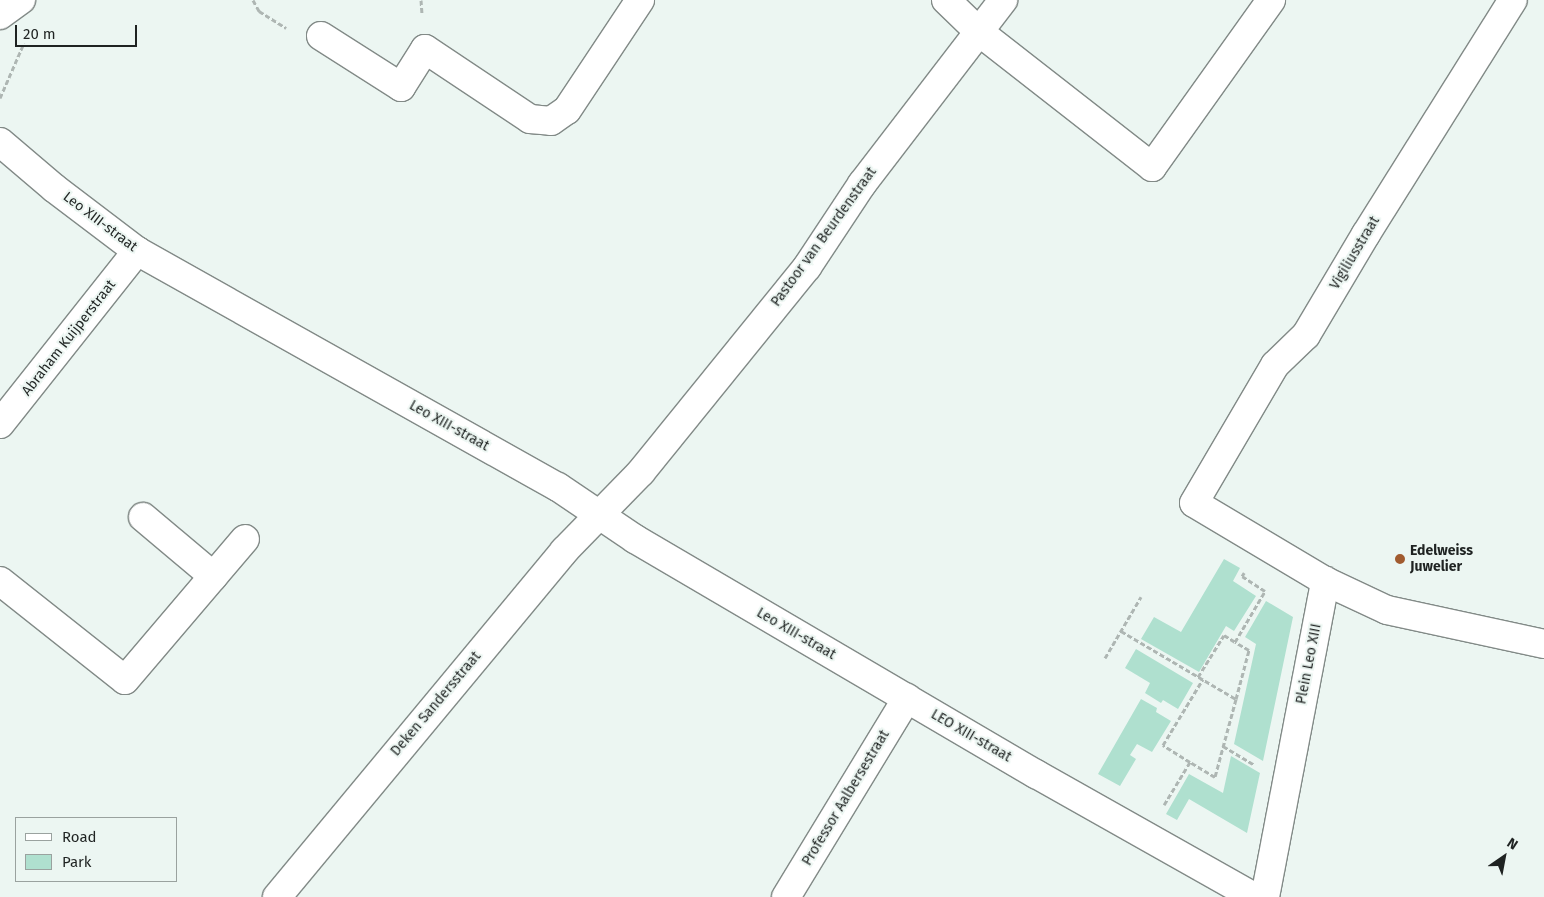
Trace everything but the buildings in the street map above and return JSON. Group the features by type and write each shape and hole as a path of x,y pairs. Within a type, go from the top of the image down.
{"street":[{"path":"0,15 21,0"},
{"path":"321,36 401,87 426,49 530,119 551,121 567,110 640,0"},
{"path":"946,0 978,31 1152,167 1271,0"},
{"name":"Pastoor van Beurdenstraat","path":"599,514 642,472 807,267 862,184 1003,0"},
{"name":"Vigiliusstraat","path":"1262,543 1194,503 1275,365 1306,335 1371,226 1513,0"},
{"name":"Leo XIII-straat","path":"0,142 54,188 137,251 558,486 635,540 907,698"},
{"name":"Abraham Kuijperstraat","path":"0,424 137,251"},
{"name":"Deken Sandersstraat","path":"278,897 564,551 599,514"},
{"path":"143,517 213,576"},
{"path":"0,581 125,680 245,539"},
{"path":"1262,543 1325,581 1387,610 1544,644"},
{"name":"Plein Leo XIII","path":"1265,897 1325,581"},
{"name":"LEO XIII-straat","path":"907,698 1146,836"},
{"name":"Professor Aalbersestraat","path":"786,897 907,698"},
{"path":"1146,836 1254,897"}],"path":[{"path":"253,0 259,11 290,30"},
{"path":"0,98 26,40"},
{"path":"1235,642 1265,591 1242,576 1262,543"},
{"path":"1105,658 1141,597"},
{"path":"1121,631 1236,699"},
{"path":"1198,677 1224,635 1249,650 1215,777 1163,745 1203,679"},
{"path":"1146,836 1190,762"}],"green space":[{"path":"1224,559 1240,568 1233,581 1256,596 1234,631 1226,626 1199,672 1141,639 1154,617 1181,632"},
{"path":"1266,601 1293,617 1263,761 1234,744 1256,644 1245,637"},
{"path":"1136,649 1193,683 1178,709 1163,700 1161,703 1145,693 1150,683 1125,668"},
{"path":"1141,699 1157,708 1156,712 1171,721 1152,752 1137,744 1130,755 1136,759 1120,786 1098,774"},
{"path":"1231,756 1260,773 1247,833 1189,799 1177,820 1166,814 1189,774 1223,793"}],"place":[{"name":"Edelweiss Juwelier","path":"1400,559"}]}
